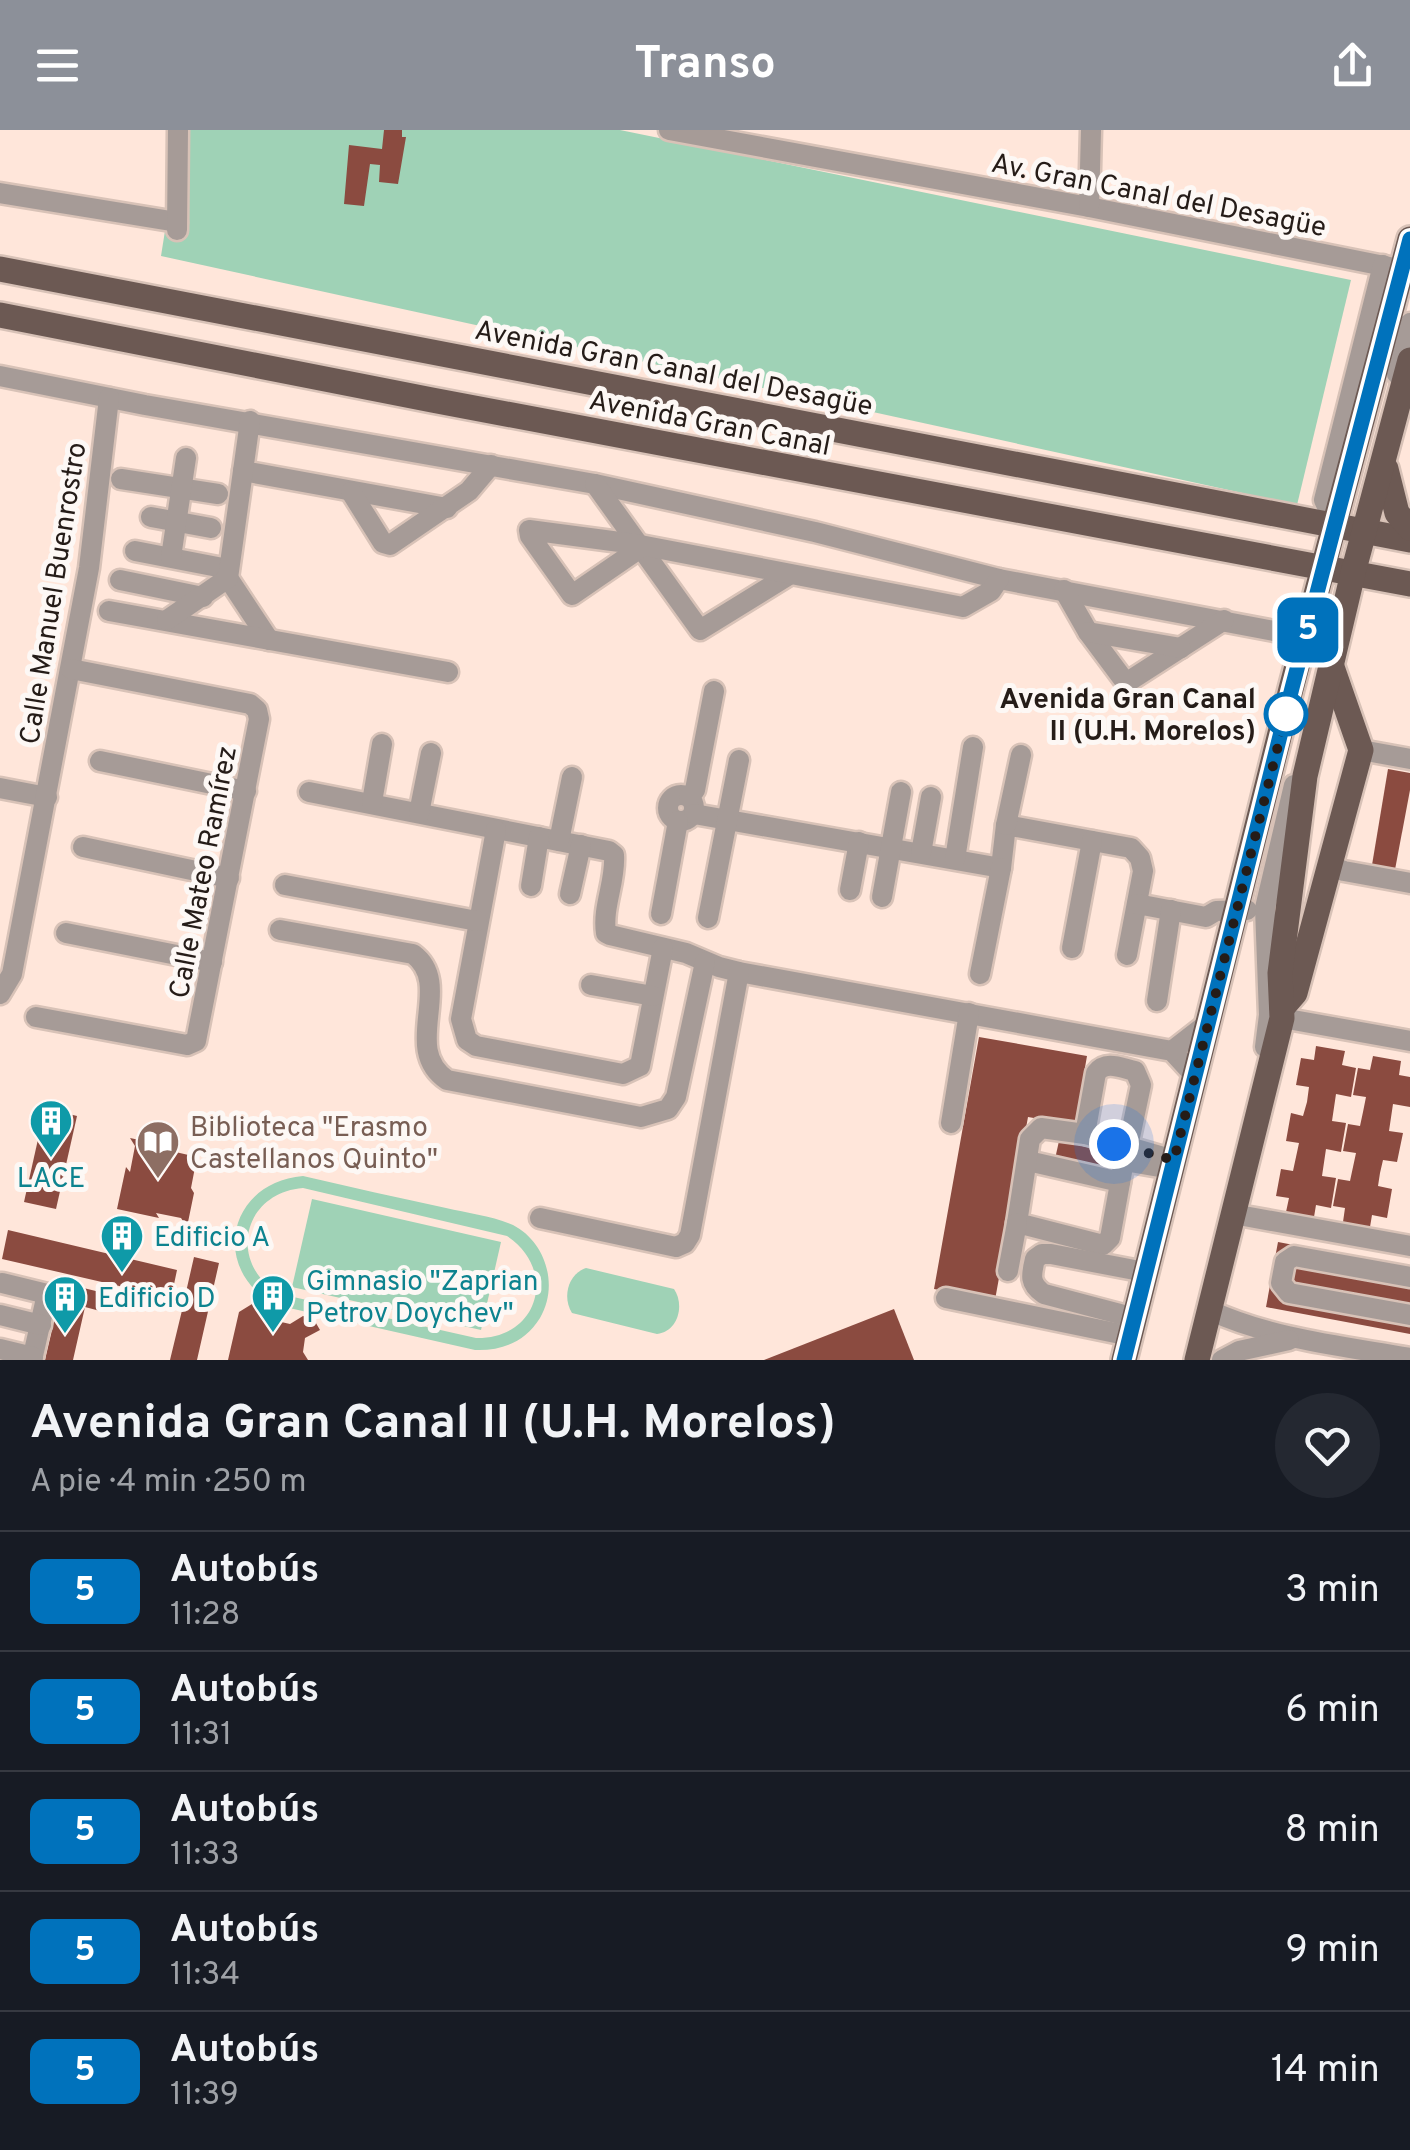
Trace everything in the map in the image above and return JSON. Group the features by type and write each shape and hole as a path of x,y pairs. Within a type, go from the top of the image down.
{"main road":[{"path":"1131,1343 1208,1023 1305,776 1331,665 1339,571 1351,528 1395,267 1410,239"},
{"name":"Avenida Gran Canal del Desagüe","path":"0,269 1351,528"},
{"name":"Avenida Gran Canal","path":"0,315 1410,584"},
{"path":"1351,528 1386,460 1410,360"},
{"path":"1386,460 1387,483 1397,513 1410,528"},
{"path":"1351,528 1410,540"},
{"path":"1196,1360 1282,1013 1280,973 1253,914 1306,637 1339,571"},
{"path":"1282,1013 1295,993 1361,750 1331,665"}],"street":[{"path":"0,193 176,226 178,130"},
{"name":"Av. Gran Canal del Desagüe","path":"669,130 1395,267"},
{"path":"1089,207 1090,130"},
{"path":"1308,522 1395,267"},
{"path":"1351,528 1410,323"},
{"path":"0,376 595,484 815,532 1000,579 1306,637"},
{"name":"Calle Manuel Buenrostro","path":"0,994 12,974 71,669 89,568 109,398"},
{"path":"167,620 203,597 228,574 250,422"},
{"path":"171,557 186,458"},
{"path":"351,492 386,545 447,508 469,491 491,465"},
{"path":"243,470 447,508"},
{"path":"121,479 218,494"},
{"path":"595,484 700,630 789,575"},
{"path":"151,517 212,528"},
{"path":"637,547 572,595 529,530 637,547 962,607 991,591 1000,579"},
{"path":"135,551 228,574 269,640"},
{"path":"1131,1343 1253,914 1339,571"},
{"path":"120,580 203,597"},
{"path":"1064,590 1088,632 1126,683 1224,620"},
{"path":"109,611 448,672"},
{"path":"1088,632 1181,648"},
{"name":"Calle Mateo Ramírez","path":"36,1017 194,1044 259,720 257,710 250,704 71,669"},
{"path":"661,914 695,790 714,692"},
{"path":"372,802 382,744"},
{"path":"954,859 974,747"},
{"path":"1361,750 1410,758"},
{"path":"419,813 432,753"},
{"path":"980,974 1020,754"},
{"path":"100,760 246,791"},
{"path":"708,918 739,760"},
{"path":"531,886 572,777"},
{"path":"0,788 47,797"},
{"path":"309,792 614,854 606,933 739,972 1172,1050 1196,1076"},
{"path":"882,896 900,792"},
{"path":"921,853 931,797"},
{"path":"687,811 1001,868"},
{"path":"1006,825 1136,852 1143,871 1127,955"},
{"path":"496,830 461,1019 467,1040 476,1046 623,1074 632,1072 640,1066 663,948"},
{"path":"1072,948 1092,841"},
{"path":"850,890 859,842"},
{"path":"570,894 581,845"},
{"path":"83,847 228,878"},
{"path":"1330,866 1410,884"},
{"path":"285,885 477,920"},
{"path":"1137,904 1201,916 1216,911 1253,914 1320,903"},
{"path":"1157,1001 1171,910"},
{"path":"1188,1360 1264,1059 1269,1015 1253,914"},
{"path":"280,930 413,954 420,960 426,967 430,988 424,1040 432,1066 448,1080 641,1118 668,1109 676,1096 706,962"},
{"path":"66,933 212,962"},
{"path":"540,1218 676,1247 685,1243 690,1234 739,972"},
{"path":"591,985 654,996"},
{"path":"1282,1013 1410,1041"},
{"path":"951,1122 969,1014"},
{"path":"1172,1050 1208,1023"},
{"path":"1017,1223 1104,1244 1110,1238 1141,1085 1135,1071 1107,1065 1100,1068 1084,1134"},
{"path":"1008,1272 1030,1139 1040,1128 1084,1134 1124,1164"},
{"path":"1028,1161 1172,1165"},
{"path":"1233,1214 1410,1246"},
{"path":"1131,1343 1035,1288 1031,1278 1035,1259 1051,1254 1146,1272"},
{"path":"1410,1278 1294,1256 1285,1262 1281,1283 1289,1293 1410,1315"},
{"path":"0,1349 32,1359 47,1293 2,1284"},
{"path":"946,1298 1131,1343"},
{"path":"1209,1310 1242,1325 1347,1353 1410,1358"},
{"path":"0,1315 41,1325"},
{"path":"1222,1360 1240,1351 1296,1338"}],"green space":[{"path":"181,130 620,130 1351,280 1297,505 161,256"},
{"path":"303,1176 513,1225 541,1253 549,1279 546,1306 527,1333 512,1343 475,1350 276,1305 255,1290 241,1271 235,1250 236,1230 244,1210 258,1194 278,1182","holes":["303,1188 507,1236 533,1266 534,1300 515,1327 498,1335 476,1338 280,1294 263,1281 248,1249 255,1216 266,1202"]},
{"path":"312,1199 501,1242 481,1330 292,1287"},
{"path":"586,1268 674,1289 679,1302 675,1323 657,1334 572,1313 568,1287 575,1275"}],"building":[{"path":"384,130 402,130 402,137 406,137 398,184 379,182 380,165 370,164 364,206 344,204 349,145 382,149"},
{"path":"1388,769 1410,773 1394,875 1371,871"},
{"path":"979,1037 1087,1056 1075,1125 1028,1117 995,1300 934,1289"},
{"path":"1316,1046 1345,1051 1342,1065 1356,1068 1351,1097 1336,1094 1332,1121 1346,1123 1341,1152 1326,1149 1322,1176 1336,1178 1331,1208 1316,1205 1314,1217 1286,1212 1289,1198 1276,1196 1281,1169 1293,1171 1299,1143 1286,1141 1291,1113 1303,1116 1307,1102 1309,1087 1296,1085 1301,1058 1314,1060"},
{"path":"1373,1056 1401,1061 1399,1075 1410,1077 1410,1107 1393,1104 1389,1131 1403,1133 1397,1162 1383,1160 1380,1173 1378,1186 1392,1189 1387,1218 1372,1215 1370,1227 1343,1222 1345,1208 1333,1206 1338,1179 1350,1181 1356,1153 1343,1151 1348,1124 1360,1126 1366,1097 1353,1095 1358,1068 1370,1070"},
{"name":"LACE","path":"45,1108 77,1116 56,1209 24,1202"},
{"name":"Biblioteca \"Erasmo Castellanos Quinto\"","path":"130,1138 197,1157 187,1227 181,1218 156,1213 159,1218 117,1209 135,1146"},
{"path":"1059,1141 1111,1152 1107,1171 1055,1159"},
{"name":"Edificio A","path":"8,1230 177,1270 173,1289 186,1292 194,1257 219,1263 197,1360 170,1360 185,1298 172,1295 168,1310 151,1306 154,1294 2,1259"},
{"path":"1278,1242 1410,1267 1410,1334 1266,1307"},
{"name":"Edificio D","path":"63,1283 104,1293 100,1311 85,1307 73,1360 45,1360"},
{"name":"Gimnasio \"Zaprian Petrov Doychev\"","path":"252,1304 262,1306 268,1319 290,1324 303,1316 313,1318 320,1330 305,1338 303,1352 308,1360 228,1360 239,1312"},
{"path":"894,1309 914,1360 764,1360"}],"bus line":[{"name":"5","path":"1124,1360 1292,688 1410,239"}],"place":[{"name":"Avenida Gran Canal II (U.H. Morelos)","path":"1286,714"},
{"name":"LACE","path":"51,1159"},
{"name":"Biblioteca \"Erasmo Castellanos Quinto\"","path":"158,1180"},
{"name":"Edificio A","path":"122,1274"},
{"name":"Gimnasio \"Zaprian Petrov Doychev\"","path":"273,1334"},
{"name":"Edificio D","path":"65,1335"}],"route":[{"path":"1114,1144 1174,1160 1286,714"}]}
